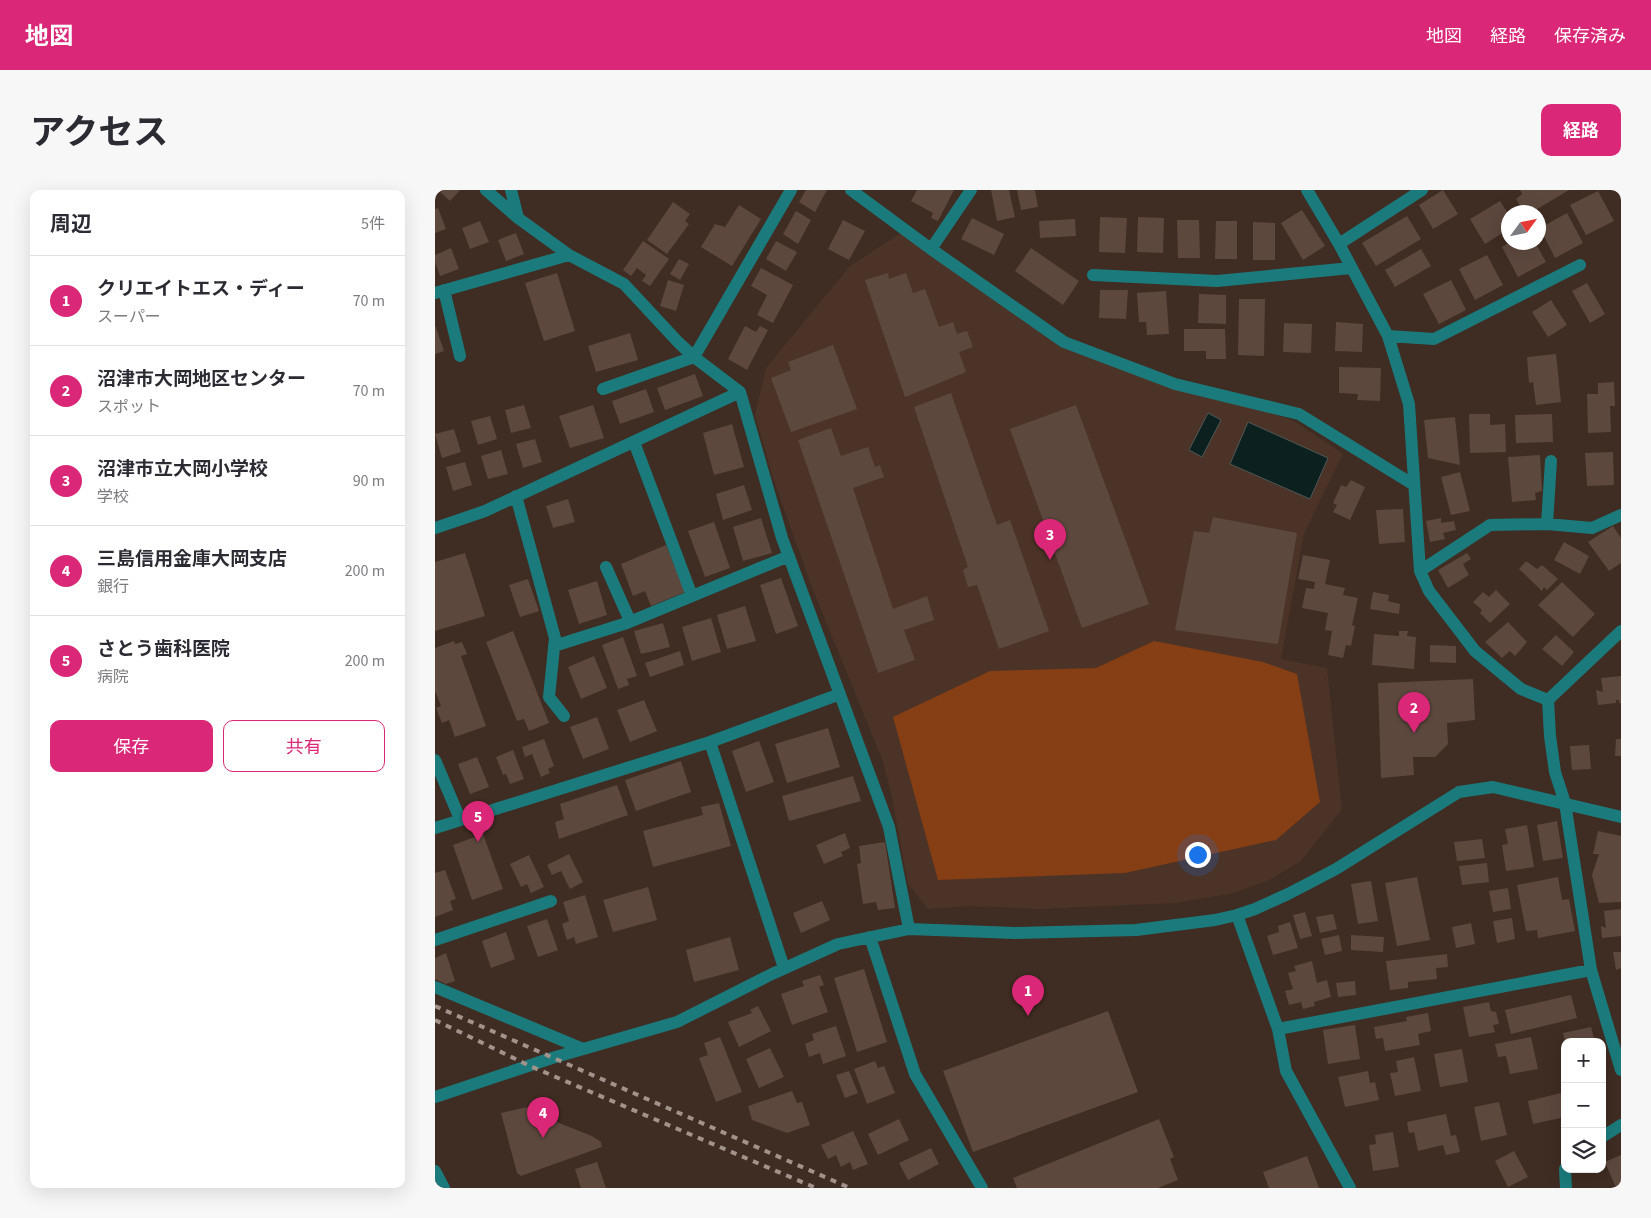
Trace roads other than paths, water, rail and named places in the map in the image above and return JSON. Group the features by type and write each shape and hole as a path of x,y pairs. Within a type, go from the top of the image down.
{"street":[{"path":"486,190 518,218 569,254 624,284 694,357 740,392 782,538 889,827 909,929"},
{"path":"511,190 518,218"},
{"path":"603,389 694,357 791,190"},
{"path":"851,190 931,249 1064,342 1175,384 1299,414 1413,485"},
{"path":"931,249 971,190"},
{"path":"1307,190 1339,244 1388,336 1409,404 1413,485 1421,571 1429,591 1475,651 1521,688 1548,700"},
{"path":"1339,244 1422,190"},
{"path":"459,356 439,291 569,254"},
{"path":"1388,336 1434,339 1580,265"},
{"path":"1093,275 1217,282 1351,268"},
{"path":"435,528 485,511 740,392"},
{"path":"634,442 692,596"},
{"path":"1547,524 1551,461"},
{"path":"516,496 555,638 549,697 564,716"},
{"path":"1421,571 1490,525 1547,524 1592,528 1621,515"},
{"path":"554,646 630,621 789,556"},
{"path":"606,567 630,621"},
{"path":"1548,700 1621,632"},
{"path":"435,828 710,742 840,694"},
{"path":"1548,700 1555,772 1565,803 1591,970 1621,1070"},
{"path":"710,742 784,968"},
{"path":"435,760 460,819"},
{"path":"435,1097 583,1049 677,1022 784,968 838,944 909,929 1015,933 1136,930 1215,920 1237,915 1288,894 1336,868 1459,792 1493,787 1621,817"},
{"path":"435,940 551,901"},
{"path":"1237,915 1278,1029 1286,1071 1350,1188"},
{"path":"871,937 915,1074 982,1188"},
{"path":"1278,1029 1591,970"},
{"path":"435,987 583,1049"},
{"path":"1606,1134 1621,1125"},
{"path":"435,1171 444,1188"},
{"path":"1565,1173 1566,1188"}],"water":[{"path":"1208,413 1221,420 1202,457 1189,450"},
{"path":"1248,422 1328,458 1310,499 1230,464"}],"railway":[{"path":"435,1006 850,1188"},
{"path":"435,1020 530,1066 816,1188"}],"place":[{"name":"沼津市立大岡小学校","path":"1050,560"},
{"name":"沼津市大岡地区センター","path":"1414,733"},
{"name":"さとう歯科医院","path":"478,842"},
{"name":"クリエイトエス・ディー","path":"1028,1016"},
{"name":"三島信用金庫大岡支店","path":"543,1138"}]}
